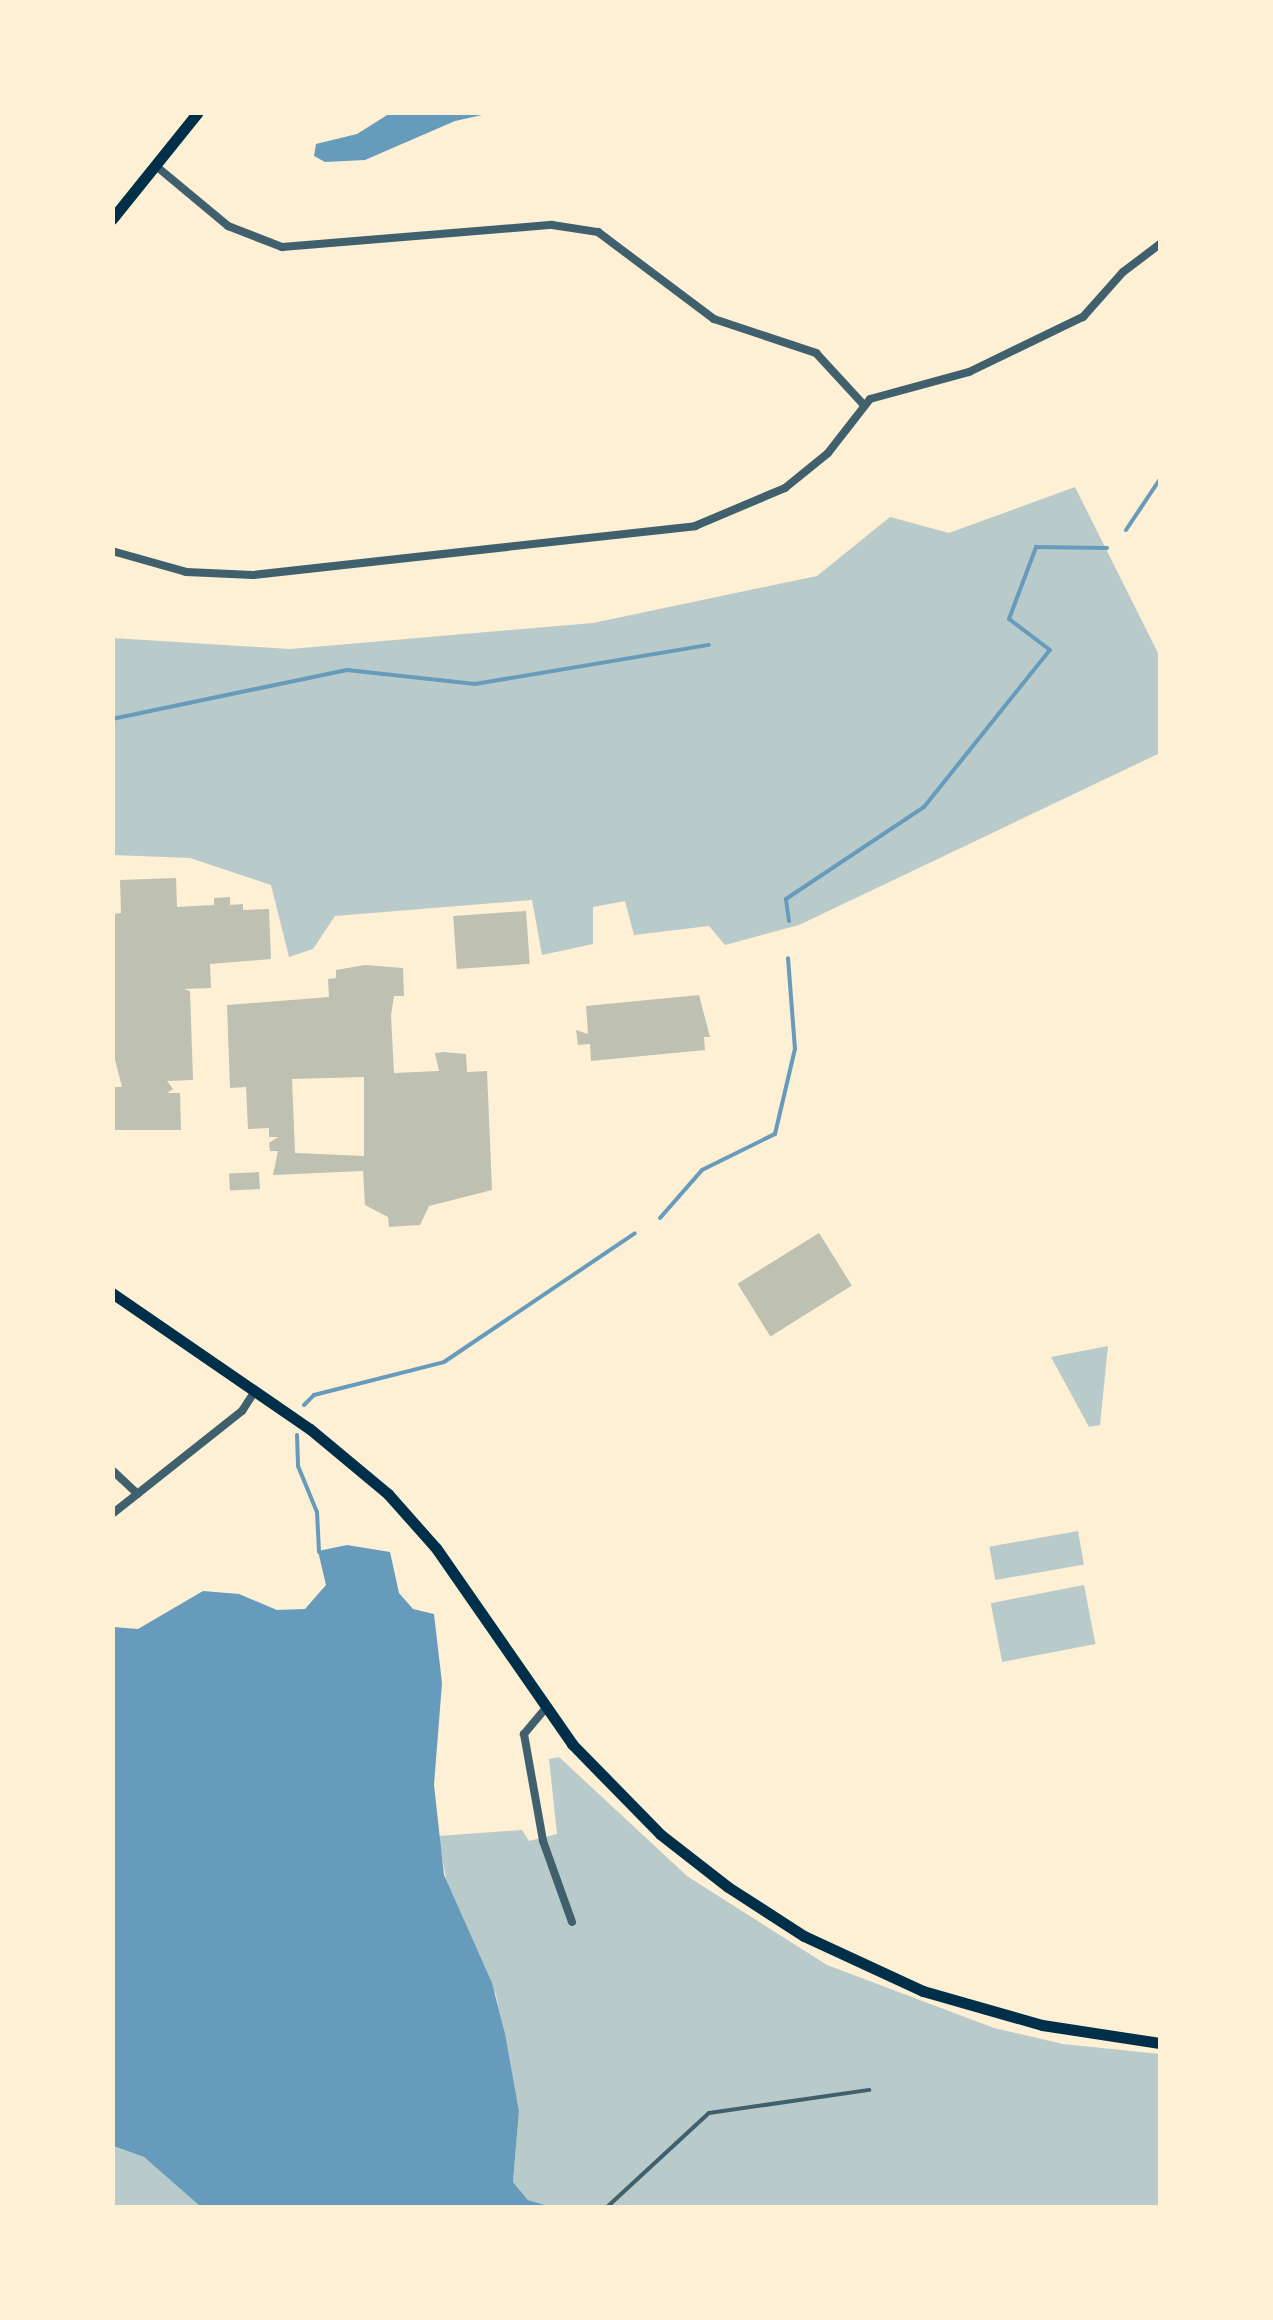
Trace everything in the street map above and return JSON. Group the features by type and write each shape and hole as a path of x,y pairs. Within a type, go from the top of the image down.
{"main road":[{"path":"112,219 198,112"},
{"path":"112,1293 349,1458 420,1528 545,1709 660,1834 804,1936 886,1976 975,2008 1160,2043"}],"street":[{"path":"156,166 228,226 282,247 552,226 598,232 714,320 816,353 863,404"},
{"path":"112,550 176,570 253,575 695,526 785,488 828,453 863,404 969,372 1083,316 1123,272 1160,244"},
{"path":"112,1514 242,1411 255,1391"},
{"path":"112,1470 138,1494"},
{"path":"545,1709 524,1734 542,1841 572,1922"}],"lane":[{"path":"606,2208 709,2113 869,2090"}],"shaded area":[{"path":"1075,487 1160,657 1160,753 799,925 725,945 709,926 634,935 625,901 593,907 593,944 542,955 532,900 335,916 313,949 289,957 271,885 190,858 113,855 113,638 290,649 593,623 817,576 890,517 949,533"},
{"path":"1108,1346 1100,1425 1089,1427 1051,1357"},
{"path":"1078,1531 1084,1564 995,1580 989,1547"},
{"path":"1084,1585 1095,1644 1002,1662 991,1603"},
{"path":"559,1757 687,1876 827,1965 994,2028 1063,2044 1160,2054 1160,2207 551,2208 528,2200 513,2182 519,2111 496,1995 448,1889 438,1836 522,1830 529,1841 557,1834 549,1759"},
{"path":"112,2146 144,2157 201,2207 113,2207"}],"water":[{"path":"392,112 491,113 455,121 365,160 325,162 314,156 316,144 357,134"},
{"path":"347,1545 390,1552 399,1593 413,1609 434,1614 442,1683 434,1785 444,1875 492,1983 505,2034 519,2111 513,2182 528,2200 551,2207 201,2207 144,2157 113,2146 113,1627 138,1629 203,1591 239,1594 277,1610 305,1609 326,1585 318,1551"}],"building":[{"path":"176,878 177,907 214,905 214,898 230,897 230,905 243,904 243,910 269,909 271,959 210,964 211,988 184,989 190,991 193,1080 167,1081 173,1089 167,1093 180,1093 181,1130 112,1130 112,1087 122,1087 112,1048 112,914 121,913 120,880"},
{"path":"526,911 530,964 457,969 453,916"},
{"path":"365,965 403,968 404,996 394,996 391,1015 394,1073 439,1071 435,1053 443,1052 466,1054 467,1072 487,1071 492,1190 429,1206 420,1225 389,1227 388,1217 365,1205 363,1171 273,1175 278,1151 270,1151 269,1143 278,1137 269,1137 269,1128 248,1129 246,1087 230,1088 227,1005 329,997 328,979 336,978 336,970","holes":["364,1077 364,1156 295,1153 292,1079"]},
{"path":"699,995 710,1037 704,1037 705,1050 591,1061 590,1044 578,1045 576,1030 588,1034 586,1006"},
{"path":"259,1172 260,1189 230,1191 229,1174"},
{"path":"819,1233 852,1286 770,1336 738,1284"}],"waterway":[{"path":"1126,530 1160,479"},
{"path":"789,921 786,899 924,807 1050,650 1009,619 1036,547 1107,548"},
{"path":"112,719 347,670 475,684 709,645"},
{"path":"660,1218 702,1170 775,1134 795,1049 788,958"},
{"path":"304,1405 314,1395 444,1362 635,1233"},
{"path":"297,1435 298,1466 317,1512 319,1552"}]}
